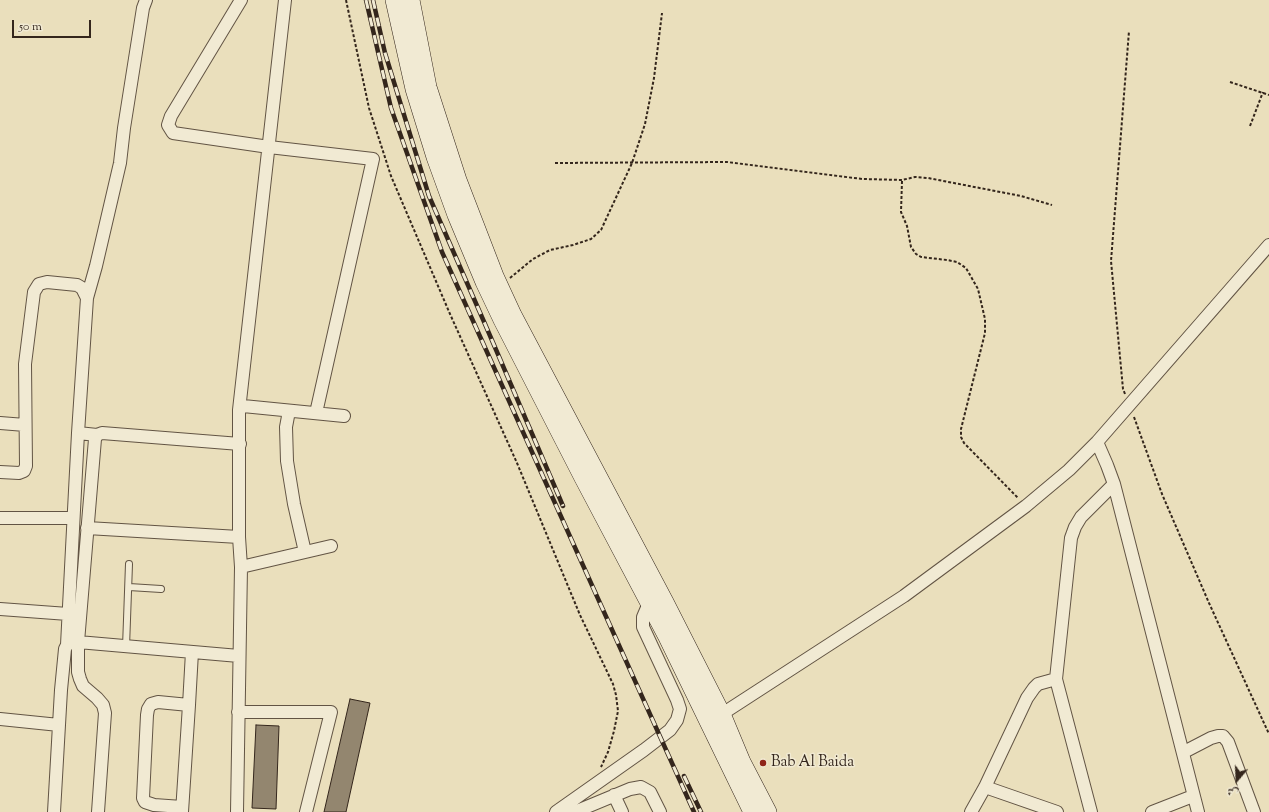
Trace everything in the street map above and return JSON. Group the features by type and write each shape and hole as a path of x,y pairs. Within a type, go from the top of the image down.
{"street":[{"path":"98,812 105,713 103,705 83,686 78,672 72,644 73,518 78,433 87,298 120,163 125,121 143,8 146,0"},
{"path":"241,0 170,116 168,125 173,133 269,147 373,159 316,413"},
{"path":"237,812 241,567 239,536 240,407 285,0"},
{"path":"394,0 414,88 435,157 467,244 502,320 667,637 752,812"},
{"path":"411,0 428,87 458,180 499,286 601,479 722,714 742,762 768,812"},
{"path":"722,714 904,596 1026,506 1069,470 1097,442 1269,246"},
{"path":"0,472 19,473 24,471 26,466 25,364 34,292 39,284 47,282 77,285 82,288 87,298"},
{"path":"240,407 243,406 344,416"},
{"path":"289,411 286,435 287,461 294,504 305,552"},
{"path":"0,423 25,424"},
{"path":"78,433 97,435 102,433 240,444"},
{"path":"73,607 87,528 95,439 97,435"},
{"path":"1097,442 1114,484 1184,752 1198,812"},
{"path":"1091,812 1056,679 1072,538 1075,527 1081,517 1114,484"},
{"path":"0,518 73,518"},
{"path":"87,528 239,536"},
{"path":"241,567 331,546"},
{"path":"558,811 649,746 670,730 678,720 680,710 677,700 643,627 643,617 649,603"},
{"path":"0,609 73,607"},
{"path":"54,812 60,690 65,650 72,644 239,656"},
{"path":"189,705 158,702 151,704 148,709 146,715 143,798 145,802 154,805 182,809 189,705 192,652"},
{"path":"971,812 985,787 1027,698 1038,684 1056,679"},
{"path":"238,712 331,712 306,812"},
{"path":"0,719 58,725"},
{"path":"1184,752 1211,738 1223,736 1228,742 1254,812"},
{"path":"558,811 577,811 636,787 646,789 653,797 660,812"},
{"path":"985,787 1057,812"},
{"path":"614,795 622,812"},
{"path":"1152,812 1194,796"}],"lane":[{"path":"126,647 129,564"},
{"path":"129,587 161,589"}],"path":[{"path":"346,0 369,108 391,176 450,314 518,463 580,615 616,695 618,711 614,731 608,752 599,770"},
{"path":"499,286 533,260 550,250 591,239 601,230 632,163 645,124 654,78 662,13"},
{"path":"1128,31 1111,261 1123,389 1165,501 1209,603 1269,734"},
{"path":"1230,82 1269,94"},
{"path":"1250,126 1263,92"},
{"path":"555,162 727,162 862,179 902,180 915,177 928,178 1021,196 1052,205"},
{"path":"902,180 901,212 907,226 911,247 916,254 921,257 957,262 966,268 978,288 983,306 985,333 961,429 961,437 964,443 1026,506"}],"building":[{"path":"350,699 370,703 346,812 324,812"},
{"path":"256,725 279,726 276,809 252,808"}],"railway":[{"path":"366,0 391,108 442,252 694,812"},
{"path":"373,0 385,53 429,196 563,506"},
{"path":"684,776 701,812"}],"place":[{"name":"Bab Al Baida","path":"763,763"}]}
